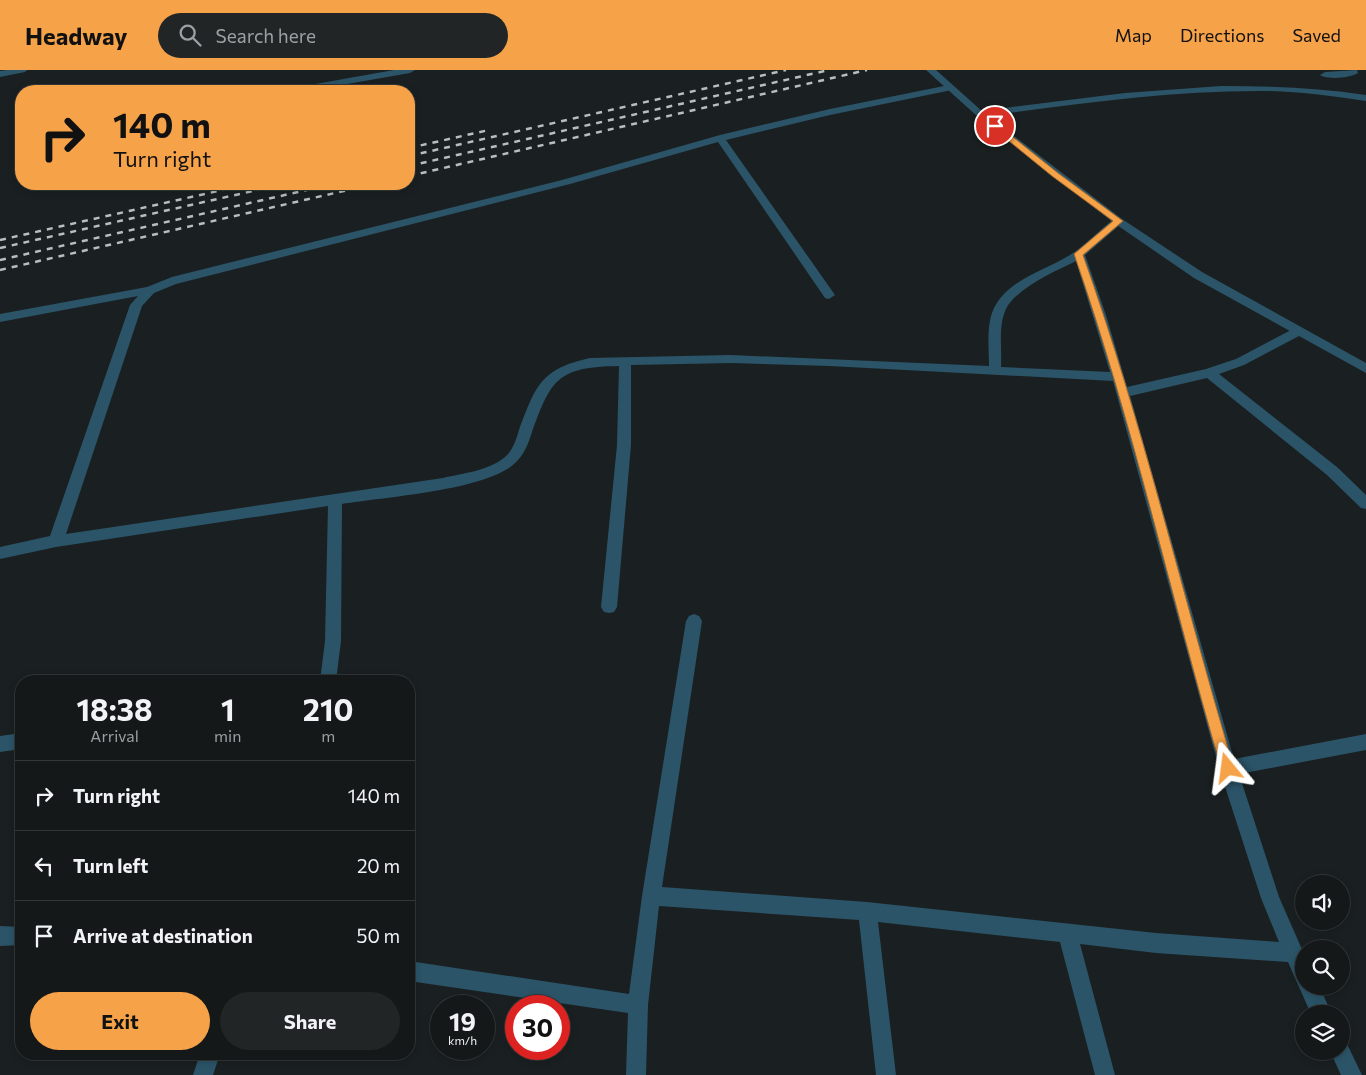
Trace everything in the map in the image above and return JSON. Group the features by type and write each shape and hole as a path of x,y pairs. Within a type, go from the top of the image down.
{"street":[{"path":"0,74 22,70"},
{"path":"326,85 410,70"},
{"path":"931,70 980,114 1118,221 1198,275 1366,369"},
{"path":"1325,75 1353,73 1352,70"},
{"path":"0,318 150,290 172,281 566,182 720,138 830,112 949,88"},
{"path":"980,114 1088,100 1222,88 1314,90 1366,98"},
{"path":"720,138 829,295"},
{"path":"995,371 996,321 1006,298 1018,289 1079,254 1118,221"},
{"path":"1079,254 1100,315 1200,675 1228,768 1265,882 1295,959"},
{"path":"56,542 136,305 150,290"},
{"path":"0,553 56,542 443,483 485,473 505,464 518,453 546,383 557,373 575,365 590,362 741,360 995,371 1120,385 1209,373 1240,362 1297,332"},
{"path":"609,607 624,446 625,362"},
{"path":"1209,373 1332,471 1366,504"},
{"path":"329,675 333,640 335,499"},
{"path":"636,1075 638,1005 652,896 694,620"},
{"path":"1228,768 1366,742"},
{"path":"0,744 15,743"},
{"path":"652,896 867,910 1156,943 1292,953"},
{"path":"867,910 886,1075"},
{"path":"1067,933 1105,1075"},
{"path":"0,936 15,936"},
{"path":"415,972 638,1005"},
{"path":"203,1075 208,1060"},
{"path":"1344,1060 1352,1075"}],"railway":[{"path":"415,155 786,70"},
{"path":"415,165 829,70"},
{"path":"415,175 867,70"},
{"path":"415,147 489,130"},
{"path":"0,240 222,190"},
{"path":"0,248 257,190"},
{"path":"0,260 307,190"},
{"path":"0,270 348,190"}],"route":[{"path":"995,126 1118,221 1079,254 1100,315 1123,393 1200,675 1228,768"}]}
